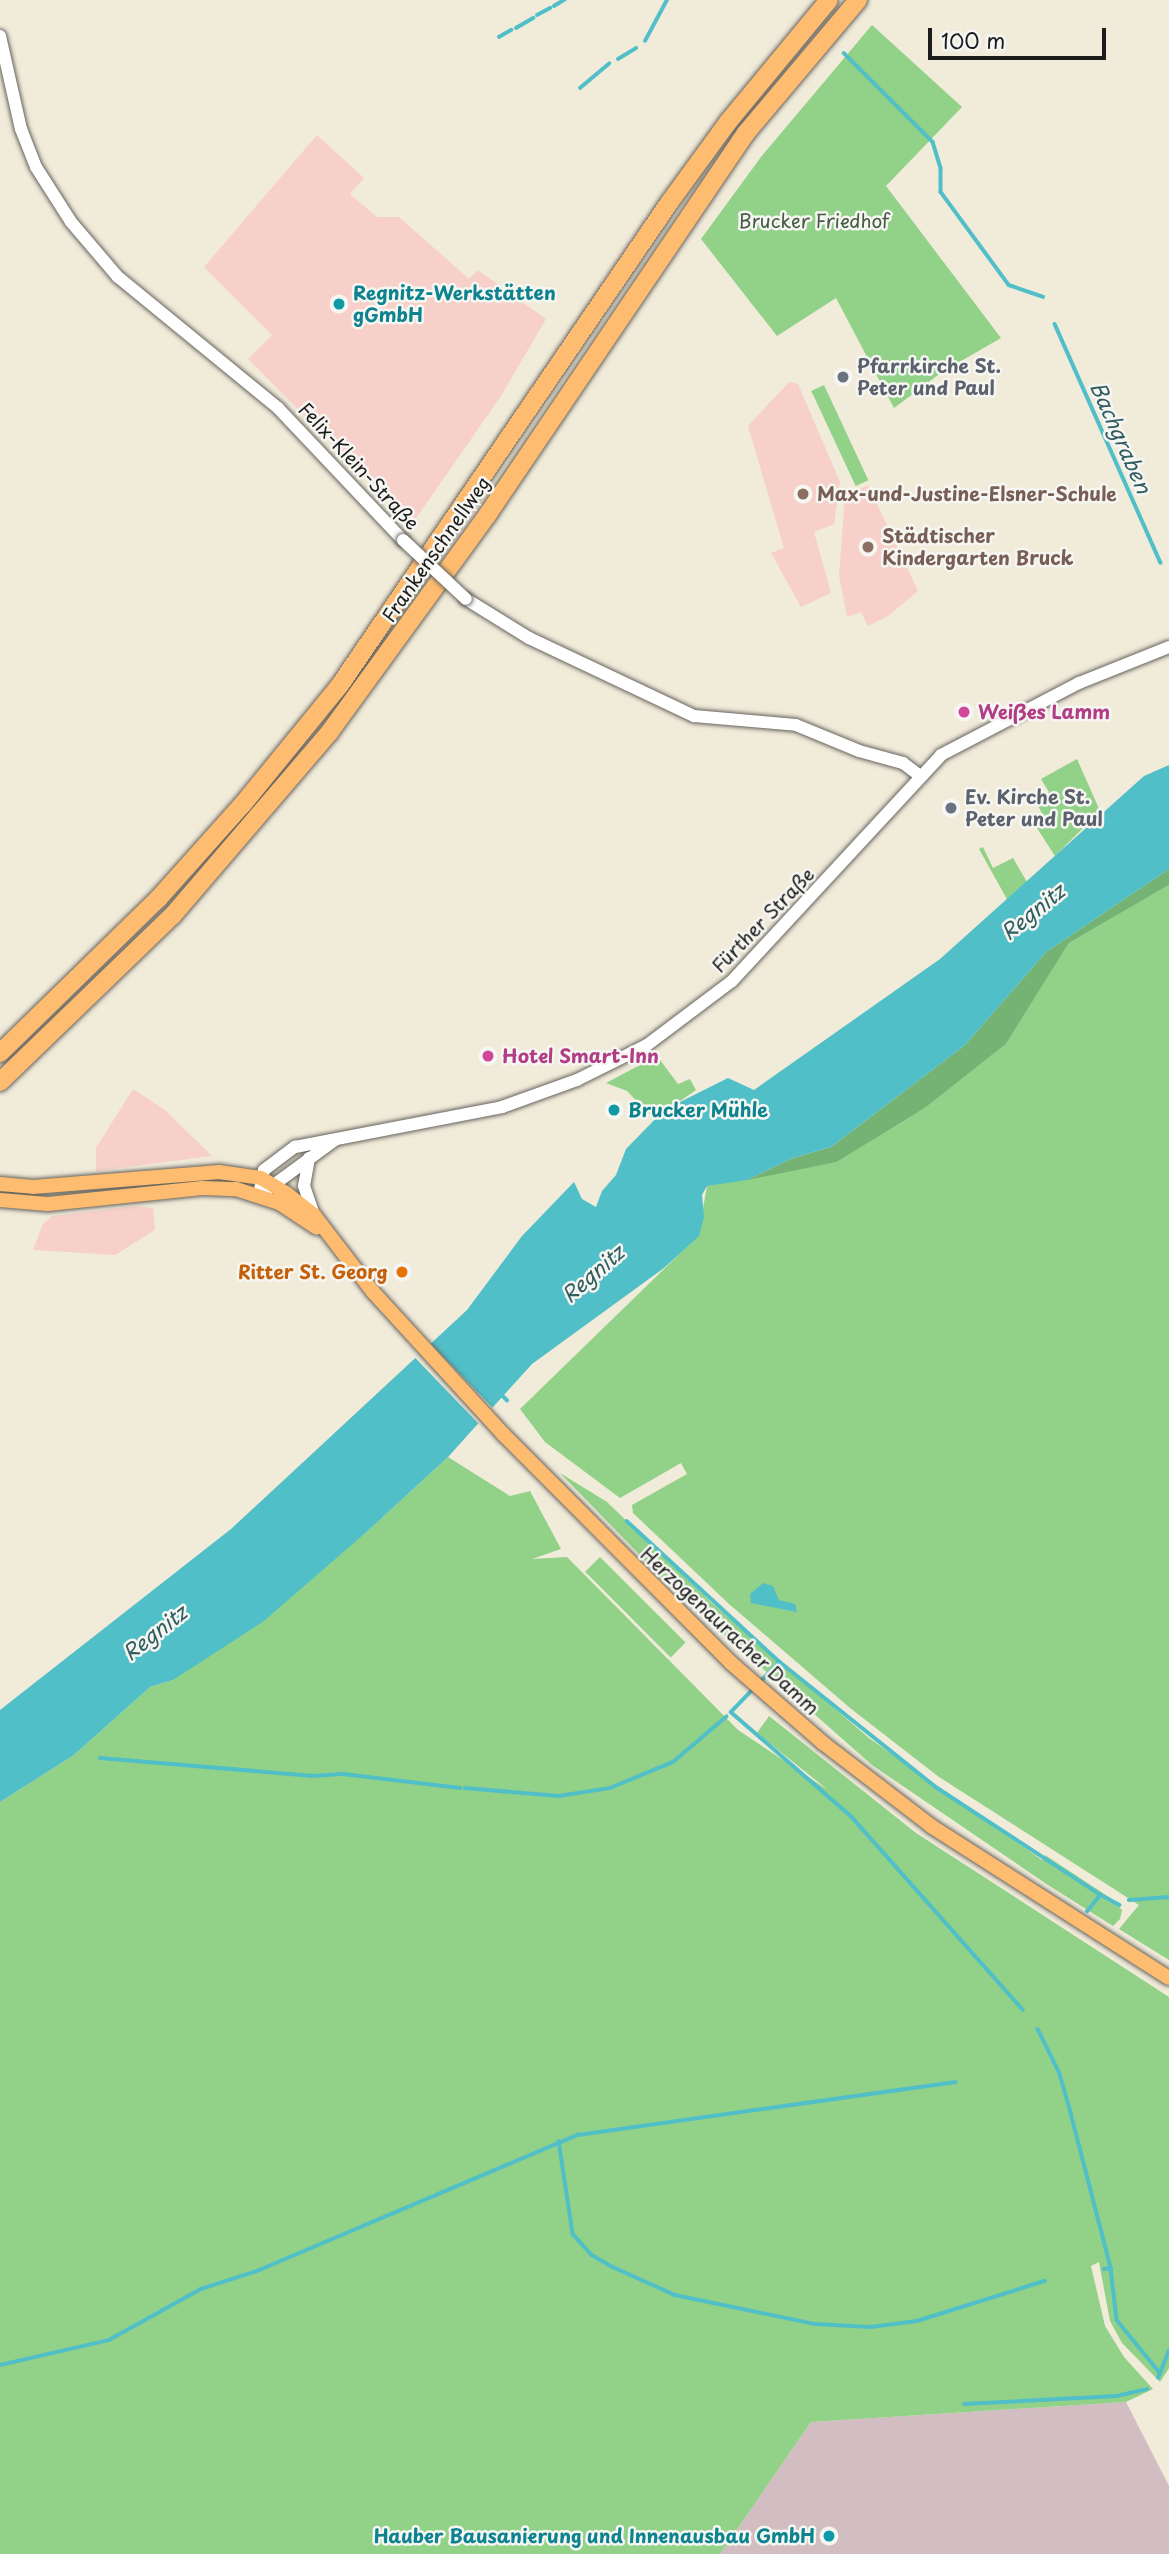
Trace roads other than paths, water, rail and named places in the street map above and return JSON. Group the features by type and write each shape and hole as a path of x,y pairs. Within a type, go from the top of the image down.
{"highway":[{"name":"Frankenschnellweg","path":"0,1053 158,899 332,695 408,591 669,203 728,122 829,0"},
{"name":"Frankenschnellweg","path":"0,1082 173,915 329,733 480,525 746,133 858,0"}],"main road":[{"path":"0,1184 33,1187 219,1172 267,1182"},
{"name":"Herzogenauracher Damm","path":"267,1182 314,1215 330,1238 421,1346 489,1418 694,1629 779,1706 867,1779 1028,1890 1169,1978"},
{"name":"Herzogenauracher Damm","path":"0,1200 58,1203 209,1188 259,1195 294,1212 330,1238"}],"street":[{"name":"Felix-Klein-Straße","path":"0,36 21,129 36,167 71,222 118,277 278,408 403,540 466,599 529,638 694,716 796,725 859,751 903,763 919,775"},
{"name":"Fürther Straße","path":"259,1195 283,1152 525,1100 609,1066 656,1040 695,1013 749,964 860,847 919,775 941,755 1079,683 1169,647"},
{"name":"Fürther Straße","path":"267,1182 339,1138"},
{"path":"309,1158 304,1186 314,1215"}],"water":[{"name":"Regnitz","path":"1169,765 1169,869 1046,952 965,1045 831,1147 793,1158 747,1180 707,1186 702,1195 704,1217 699,1236 664,1268 532,1364 448,1457 371,1528 264,1621 173,1680 150,1687 74,1755 0,1802 0,1710 231,1529 467,1310 522,1236 574,1182 582,1199 596,1207 602,1191 616,1175 626,1149 664,1110 728,1078 754,1090 940,959 1144,776"},
{"path":"763,1583 773,1586 779,1600 795,1604 797,1612 751,1603 750,1594"}],"waterway":[{"path":"554,6 564,0"},
{"path":"645,41 667,0"},
{"path":"537,15 550,8"},
{"path":"516,28 533,18"},
{"path":"499,37 511,30"},
{"path":"618,59 636,48"},
{"name":"Bachgraben","path":"844,53 933,142 941,168 941,192 1009,285 1043,297"},
{"path":"580,88 609,64"},
{"name":"Bachgraben","path":"1055,324 1161,563"},
{"path":"503,1396 507,1400"},
{"path":"627,1521 780,1662 761,1682"},
{"path":"780,1662 936,1787 1101,1895 1088,1911"},
{"path":"731,1712 755,1687"},
{"path":"731,1712 851,1816 1023,2010"},
{"path":"465,1788 559,1796 610,1788 673,1762 726,1717"},
{"path":"100,1758 313,1776 343,1774 460,1788"},
{"path":"1101,1895 1120,1905"},
{"path":"1129,1900 1169,1897"},
{"path":"1038,2029 1060,2074 1071,2113 1111,2268 1117,2320 1160,2373"},
{"path":"0,2365 109,2340 201,2289 257,2271 578,2135 955,2082"},
{"path":"559,2141 573,2234 592,2255 675,2295 815,2324 871,2327 917,2321 1045,2281"},
{"path":"1104,2269 1111,2268"},
{"path":"1158,2378 1169,2351"},
{"path":"964,2404 1117,2396 1147,2389"}],"place":[{"name":"Regnitz-Werkstätten gGmbH","path":"339,304"},
{"name":"Pfarrkirche St. Peter und Paul","path":"843,377"},
{"name":"Max-und-Justine-Elsner-Schule","path":"803,494"},
{"name":"Städtischer Kindergarten Bruck","path":"868,547"},
{"name":"Weißes Lamm","path":"964,712"},
{"name":"Ev. Kirche St. Peter und Paul","path":"951,808"},
{"name":"Hotel Smart-Inn","path":"488,1056"},
{"name":"Brucker Mühle","path":"614,1110"},
{"name":"Ritter St. Georg","path":"402,1272"},
{"name":"Hauber Bausanierung und Innenausbau GmbH","path":"829,2536"}],"park label":[{"name":"Brucker Friedhof","path":"814,221"}]}
